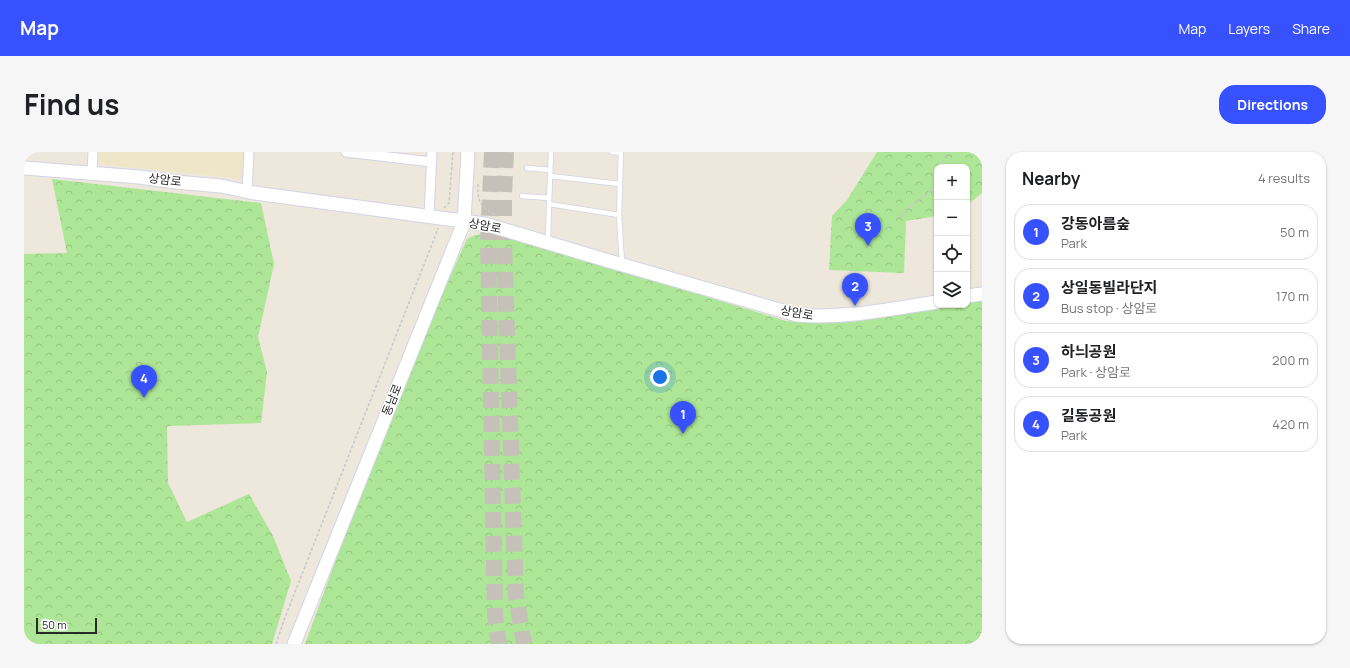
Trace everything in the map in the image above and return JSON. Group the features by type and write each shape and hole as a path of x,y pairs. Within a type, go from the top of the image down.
{"main road":[{"name":"동남로","path":"294,644 464,222 468,152"},
{"name":"상암로","path":"24,168 92,173 220,186 247,192 437,215 464,222 485,224 602,260 622,264 797,315 819,317 842,316 934,302"},
{"path":"970,296 982,294"}],"street":[{"path":"92,173 93,152"},
{"path":"247,192 249,152"},
{"path":"346,152 389,155 431,162"},
{"path":"432,152 431,162 437,215"}],"lane":[{"path":"548,240 548,204 551,152"},
{"path":"612,152 621,152 619,215 622,264"},
{"path":"527,168 550,170"},
{"path":"550,176 620,184"},
{"path":"522,196 549,198"},
{"path":"548,204 619,215"}],"path":[{"path":"276,644 436,234 437,215 449,203 453,152"},
{"path":"942,164 946,152"},
{"path":"897,218 930,191 934,184"},
{"path":"477,195 480,202"}],"shaded area":[{"path":"99,152 244,152 242,179 98,164"}],"green space":[{"path":"877,152 982,152 982,193 970,203 970,164 934,164 934,216 906,221 904,273 829,270 832,216 847,200"},
{"path":"52,179 261,203 274,264 258,337 267,372 261,423 167,426 168,483 187,522 249,494 273,536 291,581 272,644 24,644 24,254 67,253"},
{"path":"485,234 518,239 786,321 841,323 860,321 927,308 970,308 970,302 982,300 982,644 305,644 358,500 441,297 467,239 475,235"}],"tunnel":[{"path":"492,152 488,241 495,616 499,644"},
{"path":"506,152 504,245 516,596 524,644"}],"place":[{"name":"하늬공원","path":"868,246"},
{"name":"상일동빌라단지","path":"855,306"},
{"name":"길동공원","path":"144,398"},
{"name":"강동아름숲","path":"683,434"}]}
